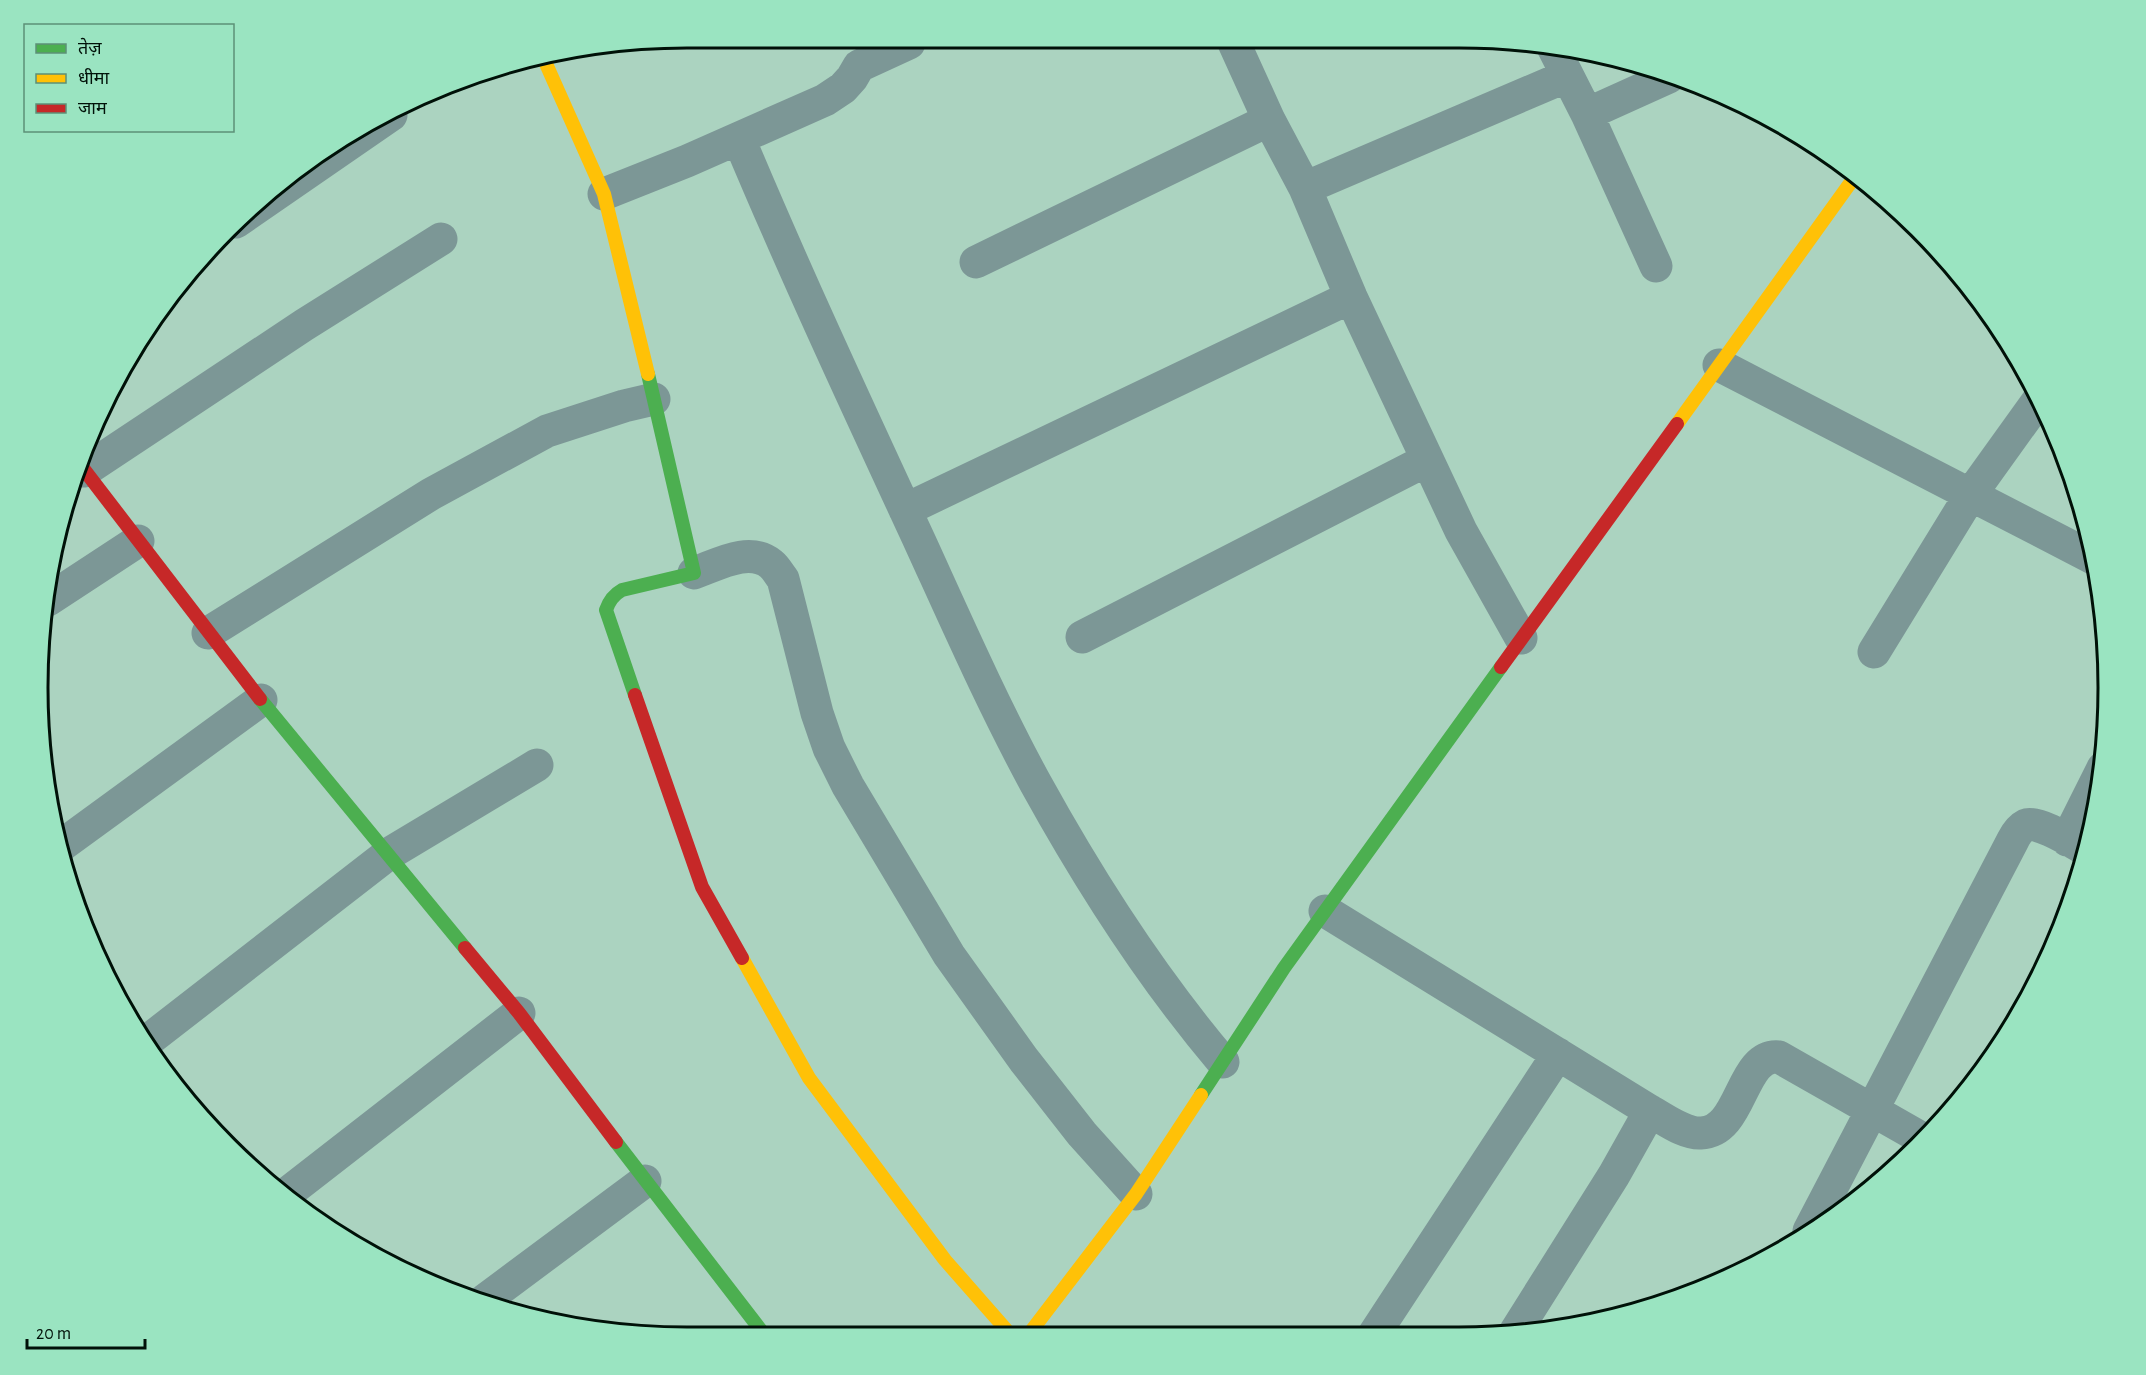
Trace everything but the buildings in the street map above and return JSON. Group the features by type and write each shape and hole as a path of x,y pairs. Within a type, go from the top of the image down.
{"street":[{"path":"604,194 739,139 825,100 843,88 852,78 853,54 884,48"},
{"path":"1236,48 1269,120 1305,188 1352,297 1461,531 1521,638"},
{"path":"1557,56 1587,114 1656,266"},
{"path":"546,64 604,194 694,573"},
{"path":"1305,188 1567,75"},
{"path":"1587,114 1660,81"},
{"path":"976,262 1269,120"},
{"path":"739,139 792,264 905,510 975,661 1035,782 1085,869 1142,959 1185,1017 1223,1062"},
{"path":"1034,1327 1136,1194 1284,968 1851,182"},
{"path":"90,462 441,239"},
{"path":"905,510 1352,297"},
{"path":"1719,365 2084,553"},
{"path":"208,633 431,494 547,431 624,406 654,399"},
{"path":"1874,652 1971,494 2033,408"},
{"path":"1082,637 1427,460"},
{"path":"86,472 261,700 519,1013 645,1181 759,1327"},
{"path":"54,596 138,541"},
{"path":"1005,1327 945,1260 809,1078 702,887 606,610 614,594 622,590 694,573 740,557 753,556 772,564 783,579 817,712 830,748 848,786 956,965 1082,1134 1136,1194"},
{"path":"67,841 261,700"},
{"path":"152,1037 387,855 537,765"},
{"path":"1816,1218 2019,830 2026,825 2036,824 2076,844 2083,824"},
{"path":"1325,911 1650,1111 1690,1131 1701,1133 1724,1123 1755,1069 1762,1060 1770,1056 1779,1057 1916,1135"},
{"path":"292,1190 519,1013"},
{"path":"1379,1327 1558,1054"},
{"path":"1520,1324 1614,1175 1650,1111"},
{"path":"491,1296 645,1181"}],"traffic: fast":[{"path":"635,695 606,610 608,604 622,590 694,573 648,374"},
{"path":"1201,1095 1284,968 1501,667"},
{"path":"260,699 465,948"},
{"path":"616,1142 758,1327"}],"traffic: slow":[{"path":"546,64 604,194 648,374"},
{"path":"1677,424 1851,182"},
{"path":"742,958 809,1078 945,1260 1004,1327"},
{"path":"1034,1327 1136,1194 1201,1095"}],"traffic: jam":[{"path":"1501,667 1677,424"},
{"path":"86,472 260,699"},
{"path":"635,695 702,887 742,958"},
{"path":"465,948 519,1013 616,1142"}]}
